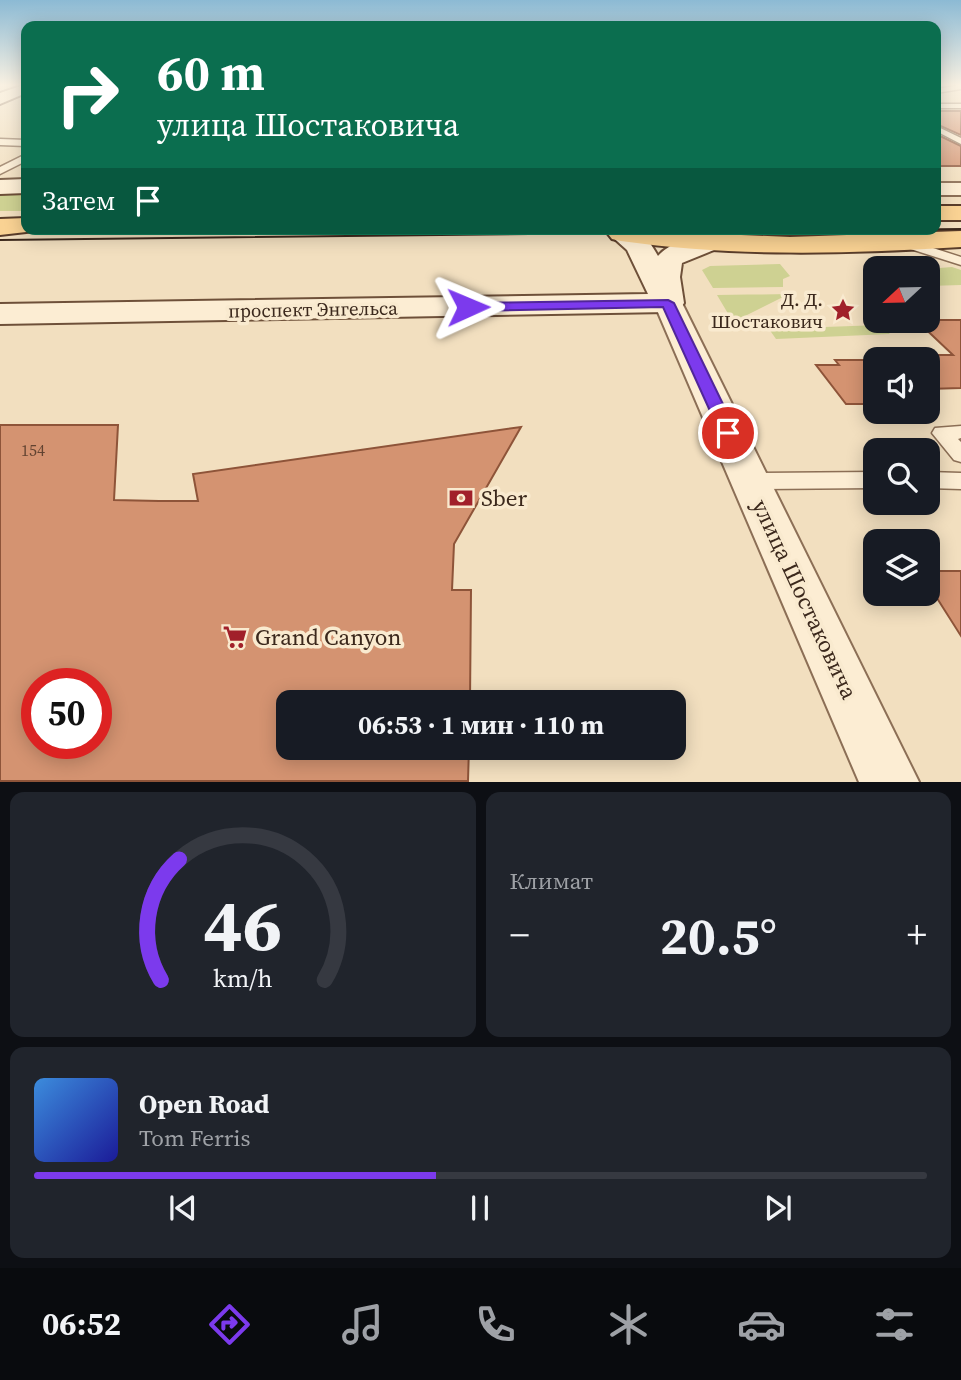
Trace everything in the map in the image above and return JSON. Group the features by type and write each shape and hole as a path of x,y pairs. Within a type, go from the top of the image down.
{"main road":[{"path":"0,187 21,187"},
{"path":"941,213 961,213"},
{"path":"0,219 21,218"},
{"path":"0,227 21,226"},
{"name":"улица Шостаковича","path":"624,235 639,246 668,303"},
{"path":"645,235 704,244 905,243 961,239"},
{"name":"улица Шостаковича","path":"668,303 664,270 668,259 678,252 704,244"},
{"name":"проспект Энгельса","path":"0,314 668,303"}],"street":[{"path":"941,189 961,189"},
{"name":"улица Шостаковича","path":"668,303 889,782"}],"lane":[{"path":"941,131 961,141"},
{"path":"0,142 21,143"},
{"path":"0,171 21,160"},
{"path":"905,243 961,261"},
{"path":"961,432 942,433 961,455"},
{"path":"751,481 863,480"},
{"path":"940,480 961,481"}],"green space":[{"path":"0,191 21,191 21,211 0,211"},
{"path":"780,264 790,276 783,279 783,287 713,288 702,270 710,266"},
{"path":"952,267 961,270 961,285 940,286 940,268"},
{"path":"789,294 733,322 717,295"},
{"path":"863,326 863,333 890,334 776,339 769,329"}],"building":[{"path":"941,120 961,120 961,135 941,126"},
{"path":"941,136 961,146 961,166 941,166"},
{"path":"940,320 961,320 961,388 940,389 940,355 953,355 930,333 940,333"},
{"path":"835,360 863,360 863,404 846,404 816,365 839,365"},
{"name":"Grand Canyon","path":"0,425 118,425 114,500 159,501 198,501 193,474 521,427 454,544 452,590 471,590 470,690 276,690 276,760 469,760 468,781 0,781"},
{"path":"940,571 961,571 961,636 940,603"}],"tram line":[{"path":"941,229 961,229"},
{"path":"0,240 437,235"}],"place":[{"name":"Д. Д. Шостакович","path":"843,310"},
{"name":"Sber","path":"461,498"},
{"name":"Grand Canyon","path":"235,637"}],"route":[{"path":"468,307 668,303 728,433"}]}
